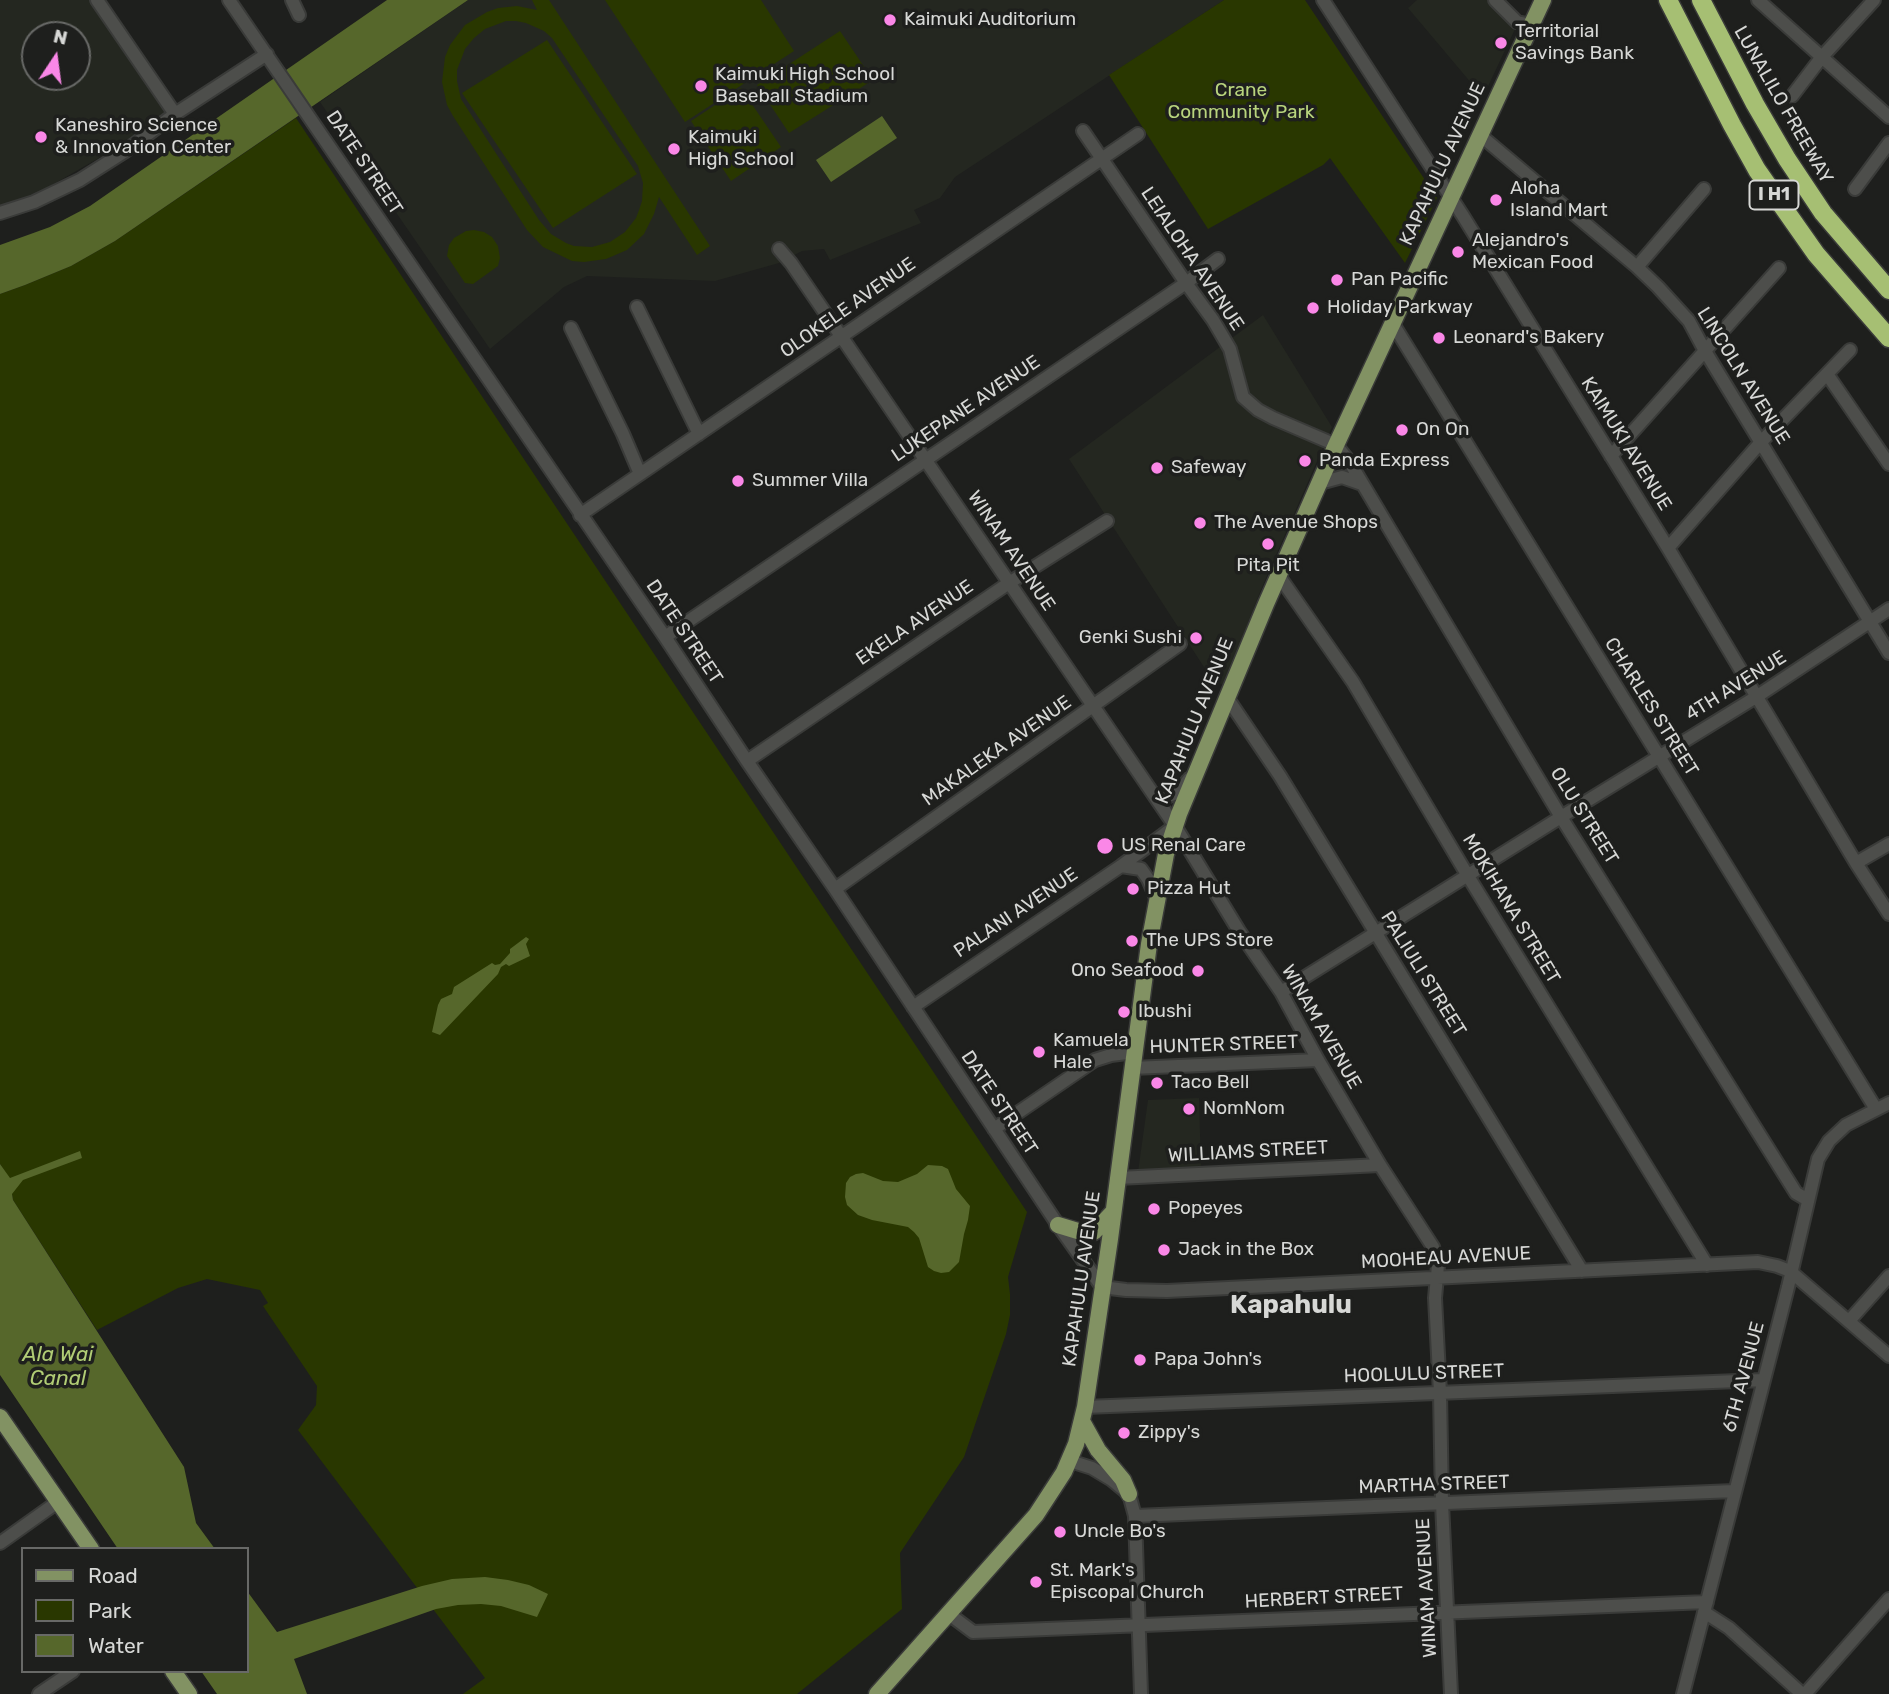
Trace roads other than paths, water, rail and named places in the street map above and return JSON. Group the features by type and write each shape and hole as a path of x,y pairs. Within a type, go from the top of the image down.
{"highway":[{"name":"I H1","path":"1668,0 1757,170 1816,254 1889,338"},
{"name":"LUNALILO FREEWAY","path":"1705,6 1755,104 1800,180 1830,222 1889,290"}],"main road":[{"name":"KAPAHULU AVENUE","path":"877,1694 1036,1515 1070,1461 1084,1415 1156,898 1175,826 1336,445 1543,0"},
{"path":"1058,1225 1081,1232 1094,1232 1114,1212"},
{"path":"1084,1415 1098,1450 1123,1480 1129,1494"},
{"path":"0,1417 90,1547"},
{"path":"174,1673 189,1694"}],"street":[{"path":"97,0 175,114"},
{"name":"DATE STREET","path":"229,0 665,637 1102,1287"},
{"path":"292,0 299,15"},
{"name":"KAIMUKI AVENUE","path":"1323,0 1451,197 1668,548 1889,914"},
{"path":"1495,0 1517,22 1531,25"},
{"path":"1758,0 1889,117"},
{"path":"1792,96 1821,58 1874,0"},
{"path":"0,214 34,202 80,180 267,54"},
{"name":"LEIALOHA AVENUE","path":"1083,131 1213,320 1230,349 1243,397 1273,418 1336,445"},
{"name":"OLOKELE AVENUE","path":"580,515 1138,134"},
{"name":"LINCOLN AVENUE","path":"1480,135 1637,267 1689,321 1889,653"},
{"path":"1855,189 1889,144"},
{"path":"1637,267 1704,189"},
{"name":"WINAM AVENUE","path":"779,249 1155,794 1239,931 1281,992 1380,1165 1433,1247 1438,1265 1435,1298 1451,1694"},
{"name":"LUKEPANE AVENUE","path":"665,637 1218,259"},
{"path":"1611,456 1779,268"},
{"path":"637,307 699,434"},
{"name":"CHARLES STREET","path":"1393,324 1876,1109"},
{"path":"571,328 640,474"},
{"path":"1668,548 1761,442 1850,350"},
{"path":"1827,374 1889,464"},
{"name":"OLU STREET","path":"1336,445 1349,461 1561,817 1796,1193 1808,1200"},
{"path":"1320,483 1342,477 1362,484"},
{"name":"EKELA AVENUE","path":"747,761 1009,583 1107,521"},
{"name":"MOKIHANA STREET","path":"1279,576 1353,682 1468,876 1707,1265"},
{"name":"4TH AVENUE","path":"1281,992 1756,697 1889,609"},
{"name":"MAKALEKA AVENUE","path":"835,889 1180,644"},
{"name":"PALIULI STREET","path":"1228,699 1280,776 1582,1271"},
{"path":"1155,794 1169,796 1179,792 1200,765"},
{"name":"PALANI AVENUE","path":"912,1007 1121,866 1175,826"},
{"path":"1856,863 1889,844"},
{"path":"1121,866 1141,869 1156,898"},
{"name":"HUNTER STREET","path":"994,1129 1095,1060 1111,1055 1133,1060 1318,1060"},
{"name":"6TH AVENUE","path":"1684,1694 1818,1159 1829,1141 1846,1125 1889,1103"},
{"name":"WILLIAMS STREET","path":"1118,1178 1380,1165"},
{"name":"MOOHEAU AVENUE","path":"1102,1287 1167,1291 1758,1262 1790,1271"},
{"path":"1790,1271 1889,1356"},
{"path":"1849,1321 1889,1276"},
{"name":"HOOLULU STREET","path":"1084,1415 1440,1393 1763,1380"},
{"path":"1070,1461 1092,1468 1129,1494 1135,1516 1141,1694"},
{"name":"MARTHA STREET","path":"1135,1516 1734,1491"},
{"path":"0,1542 59,1501"},
{"path":"1706,1607 1804,1694 1889,1599"},
{"name":"HERBERT STREET","path":"949,1614 973,1632 1461,1611 1706,1607"},
{"path":"39,1694 70,1673"}],"water":[{"path":"387,0 468,0 115,241 71,266 0,294 0,245 50,227 90,206"},
{"path":"882,116 897,138 831,182 816,160"},
{"path":"526,937 529,939 526,944 530,956 501,967 498,974 440,1035 432,1032 441,999 452,994 454,987 492,963 500,964 510,953 510,949"},
{"name":"Ala Wai Canal","path":"80,1151 82,1158 23,1180 12,1194 13,1200 184,1467 196,1523 214,1547 117,1547 0,1375 0,1164 10,1178"},
{"path":"928,1165 948,1169 956,1189 970,1206 959,1262 949,1272 941,1273 928,1267 919,1238 908,1227 858,1215 847,1205 845,1197 846,1183 856,1174 863,1173 883,1181 898,1182 917,1174"},
{"path":"485,1577 508,1580 529,1585 548,1594 537,1617 501,1606 458,1605 436,1609 294,1659 307,1694 217,1694 202,1673 248,1673 248,1592 277,1632 452,1579"}],"place":[{"name":"Kaimuki Auditorium","path":"890,20"},
{"name":"Territorial Savings Bank","path":"1501,43"},
{"name":"Kaimuki High School Baseball Stadium","path":"701,86"},
{"name":"Kaneshiro Science & Innovation Center","path":"41,137"},
{"name":"Kaimuki High School","path":"674,149"},
{"name":"Aloha Island Mart","path":"1496,200"},
{"name":"Alejandro's Mexican Food","path":"1458,252"},
{"name":"Pan Pacific","path":"1337,280"},
{"name":"Holiday Parkway","path":"1313,308"},
{"name":"Leonard's Bakery","path":"1439,338"},
{"name":"On On","path":"1402,430"},
{"name":"Panda Express","path":"1305,461"},
{"name":"Safeway","path":"1157,468"},
{"name":"Summer Villa","path":"738,481"},
{"name":"The Avenue Shops","path":"1200,523"},
{"name":"Pita Pit","path":"1268,544"},
{"name":"Genki Sushi","path":"1196,638"},
{"name":"US Renal Care","path":"1105,846"},
{"name":"Pizza Hut","path":"1133,889"},
{"name":"The UPS Store","path":"1132,941"},
{"name":"Ono Seafood","path":"1198,971"},
{"name":"Ibushi","path":"1124,1012"},
{"name":"Kamuela Hale","path":"1039,1052"},
{"name":"Taco Bell","path":"1157,1083"},
{"name":"NomNom","path":"1189,1109"},
{"name":"Popeyes","path":"1154,1209"},
{"name":"Jack in the Box","path":"1164,1250"},
{"name":"Papa John's","path":"1140,1360"},
{"name":"Zippy's","path":"1124,1433"},
{"name":"Uncle Bo's","path":"1060,1532"},
{"name":"St. Mark's Episcopal Church","path":"1036,1582"}],"district":[{"name":"Kapahulu","path":"1291,1305"}],"park label":[{"name":"Crane Community Park","path":"1241,102"}]}
